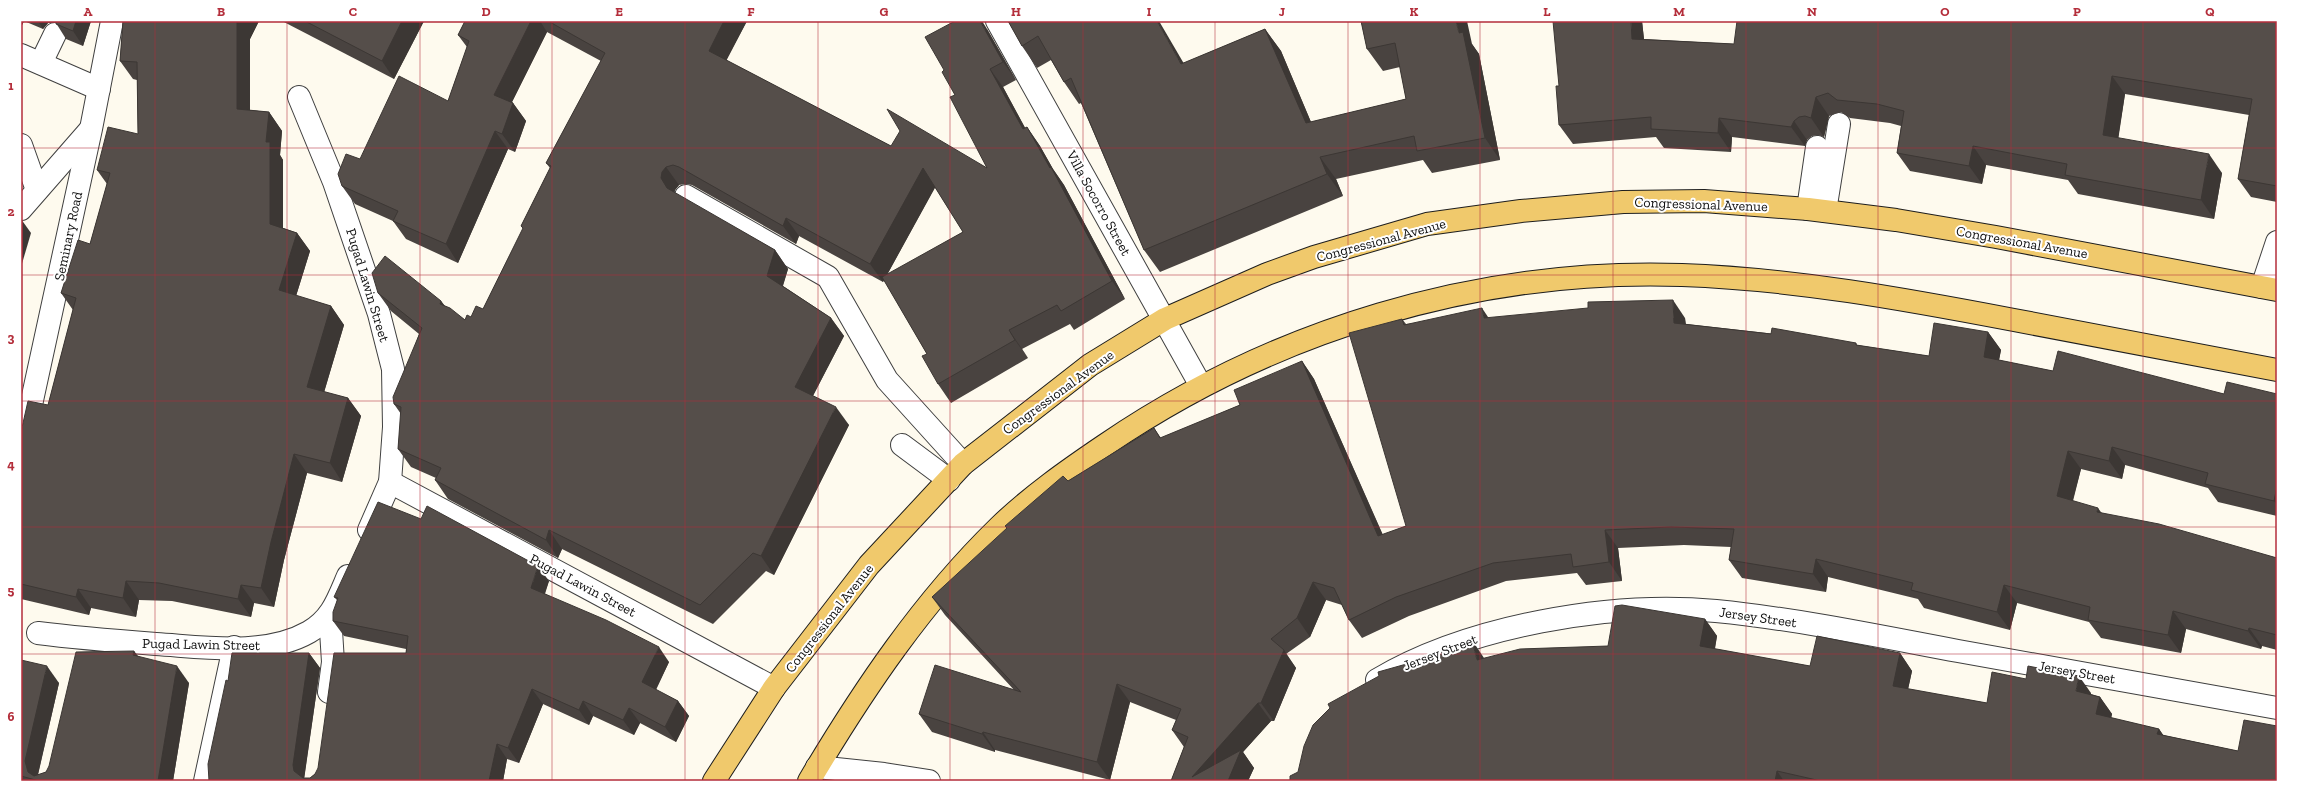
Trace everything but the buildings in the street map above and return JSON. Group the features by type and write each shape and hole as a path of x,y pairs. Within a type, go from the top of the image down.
{"main road":[{"name":"Congressional Avenue","path":"714,781 774,688 869,565 956,472 1090,365 1165,319 1267,274 1314,257 1427,224 1521,211 1623,202 1704,201 1816,210 1996,237 2270,288"},
{"path":"813,774 866,690 913,625 951,578 1001,526 1063,474 1137,423 1201,386 1303,339 1397,308 1494,287 1583,277 1658,276 1798,284 1893,297 2277,370"}],"street":[{"name":"Seminary Road","path":"21,451 91,129 112,21"},
{"name":"Villa Socorro Street","path":"997,21 1165,319 1201,386"},
{"path":"41,63 55,34"},
{"path":"21,55 99,89"},
{"name":"Pugad Lawin Street","path":"38,633 82,639 257,647 285,642 309,632 330,615 390,482 394,427 393,369 379,314 334,182 299,97"},
{"path":"1816,210 1839,124"},
{"path":"21,209 36,190 91,129"},
{"path":"21,145 36,190"},
{"path":"1816,210 1817,147"},
{"path":"686,196 828,277 887,380 956,472"},
{"path":"2270,288 2277,242"},
{"path":"902,445 956,472"},
{"name":"Pugad Lawin Street","path":"390,482 774,688"},
{"name":"Jersey Street","path":"1361,689 1401,666 1469,639 1538,621 1633,610 1714,611 1804,623 2277,708"},
{"path":"326,714 333,662 330,615"},
{"path":"76,661 82,639"},
{"path":"205,781 234,647"},
{"path":"813,774 884,774 929,781"}]}
